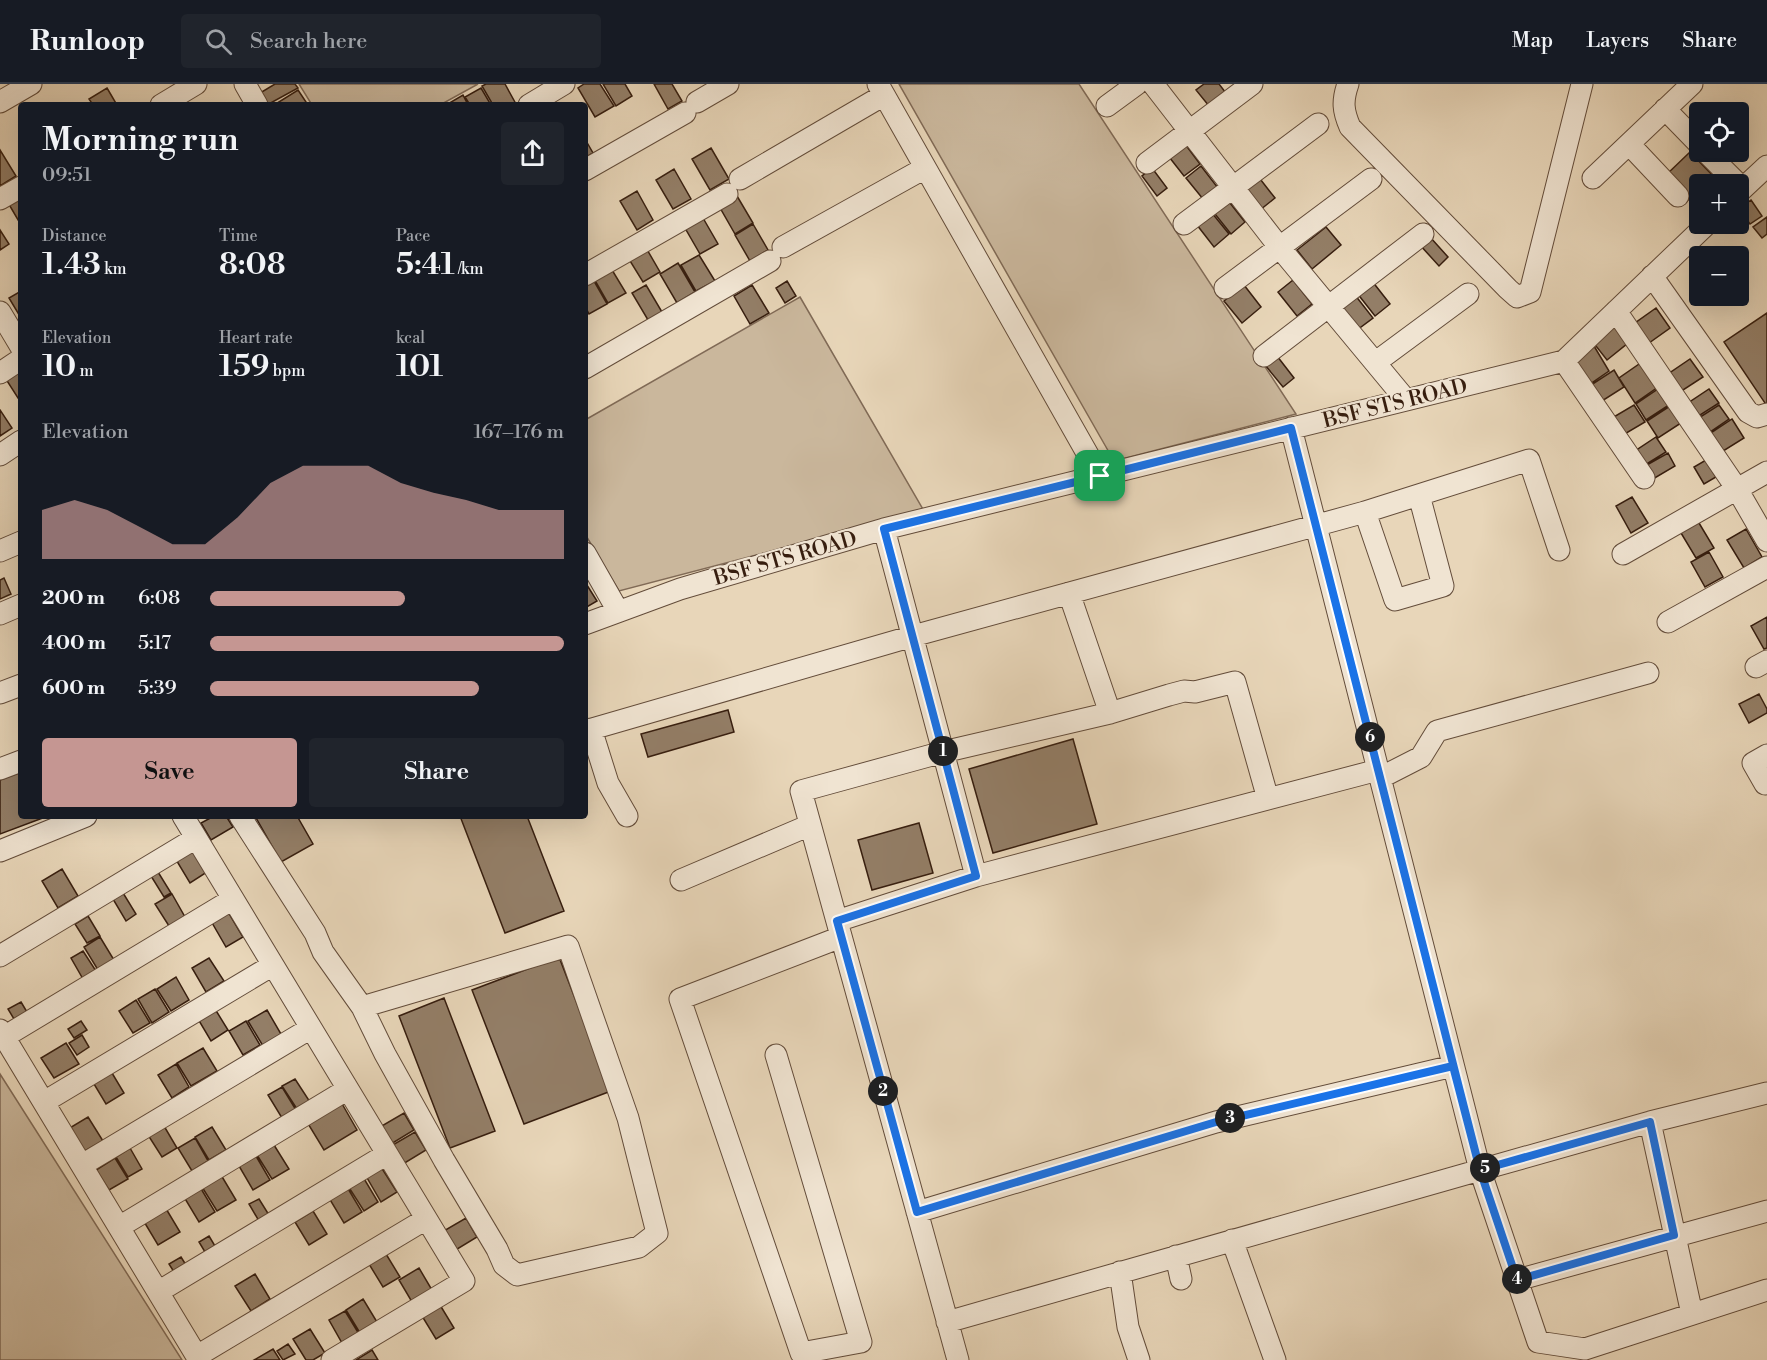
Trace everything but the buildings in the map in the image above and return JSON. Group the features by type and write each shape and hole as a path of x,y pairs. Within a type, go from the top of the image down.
{"street":[{"path":"0,102 31,84"},
{"path":"165,102 196,84"},
{"path":"245,84 255,102"},
{"path":"534,102 564,84"},
{"path":"588,168 728,84"},
{"path":"1107,106 1137,84"},
{"path":"1153,84 1191,130 1280,248 1406,400"},
{"path":"1147,163 1251,84"},
{"path":"1348,84 1343,96 1343,112 1350,127 1517,297 1530,292 1582,84"},
{"path":"1593,178 1692,84"},
{"path":"588,273 733,187 881,90 1100,476"},
{"path":"1665,109 1689,134"},
{"path":"1184,224 1318,124"},
{"path":"1629,144 1678,196"},
{"path":"1715,162 1726,174"},
{"path":"588,366 925,168"},
{"path":"1749,183 1764,175"},
{"path":"1225,288 1371,179"},
{"path":"0,199 18,189"},
{"path":"1264,356 1423,234"},
{"path":"1644,478 1564,361 1696,234"},
{"path":"1652,276 1748,412 1757,417 1767,414"},
{"path":"1376,362 1468,294"},
{"path":"1616,310 1737,489 1767,541"},
{"path":"0,312 18,342"},
{"path":"0,373 18,361"},
{"name":"BSF STS ROAD","path":"588,623 680,589 884,529 1564,361"},
{"path":"1291,428 1480,1170 1541,1351 1585,1349 1767,1290"},
{"path":"0,455 18,443"},
{"path":"627,816 608,783 588,730 913,636 1365,512 1529,460 1559,550"},
{"path":"1623,554 1767,472"},
{"path":"1365,512 1395,600 1443,586 1419,495"},
{"path":"884,529 976,876"},
{"path":"0,551 18,543"},
{"path":"588,558 618,611"},
{"path":"1668,622 1767,567"},
{"path":"1069,593 1110,713"},
{"path":"0,614 18,606"},
{"path":"776,1055 861,1342 801,1353 680,999 839,929 976,876 1268,799 1379,774 1421,758 1437,731 1648,673"},
{"path":"958,1360 801,791 943,752 1110,713 1184,691 1195,692 1235,682 1268,799"},
{"path":"0,693 18,686"},
{"path":"1765,784 1753,763 1767,755"},
{"path":"0,769 18,762"},
{"path":"0,851 79,819"},
{"path":"185,819 464,1281 332,1360"},
{"path":"242,819 315,933 323,952 362,1007 390,1063 504,1265 517,1275 639,1247 657,1233 628,1118 568,946 362,1007"},
{"path":"681,880 810,825"},
{"path":"0,956 196,838"},
{"path":"233,899 2,1034 198,1358 426,1219"},
{"path":"44,1102 273,965"},
{"path":"82,1165 311,1028"},
{"path":"917,1212 1216,1122 1453,1066"},
{"path":"119,1227 348,1089"},
{"path":"947,1322 1650,1122 1767,1093"},
{"path":"1650,1122 1692,1314"},
{"path":"158,1292 387,1154"},
{"path":"1517,1280 1767,1211"},
{"path":"1232,1240 1275,1360"},
{"path":"1176,1256 1181,1278"},
{"path":"1120,1272 1128,1327 1139,1360"}],"shaded area":[{"path":"299,84 478,84 445,102 310,102"},
{"path":"899,84 1079,84 1296,414 1114,461"},
{"path":"800,297 924,511 619,591 588,539 588,418"},
{"path":"0,1074 182,1360 0,1360"}],"route":[{"path":"1100,476 884,529 976,876 837,921 917,1212 1216,1122 1453,1066 1480,1170 1517,1280 1674,1235 1650,1122 1480,1170 1291,428 1100,476"}]}
